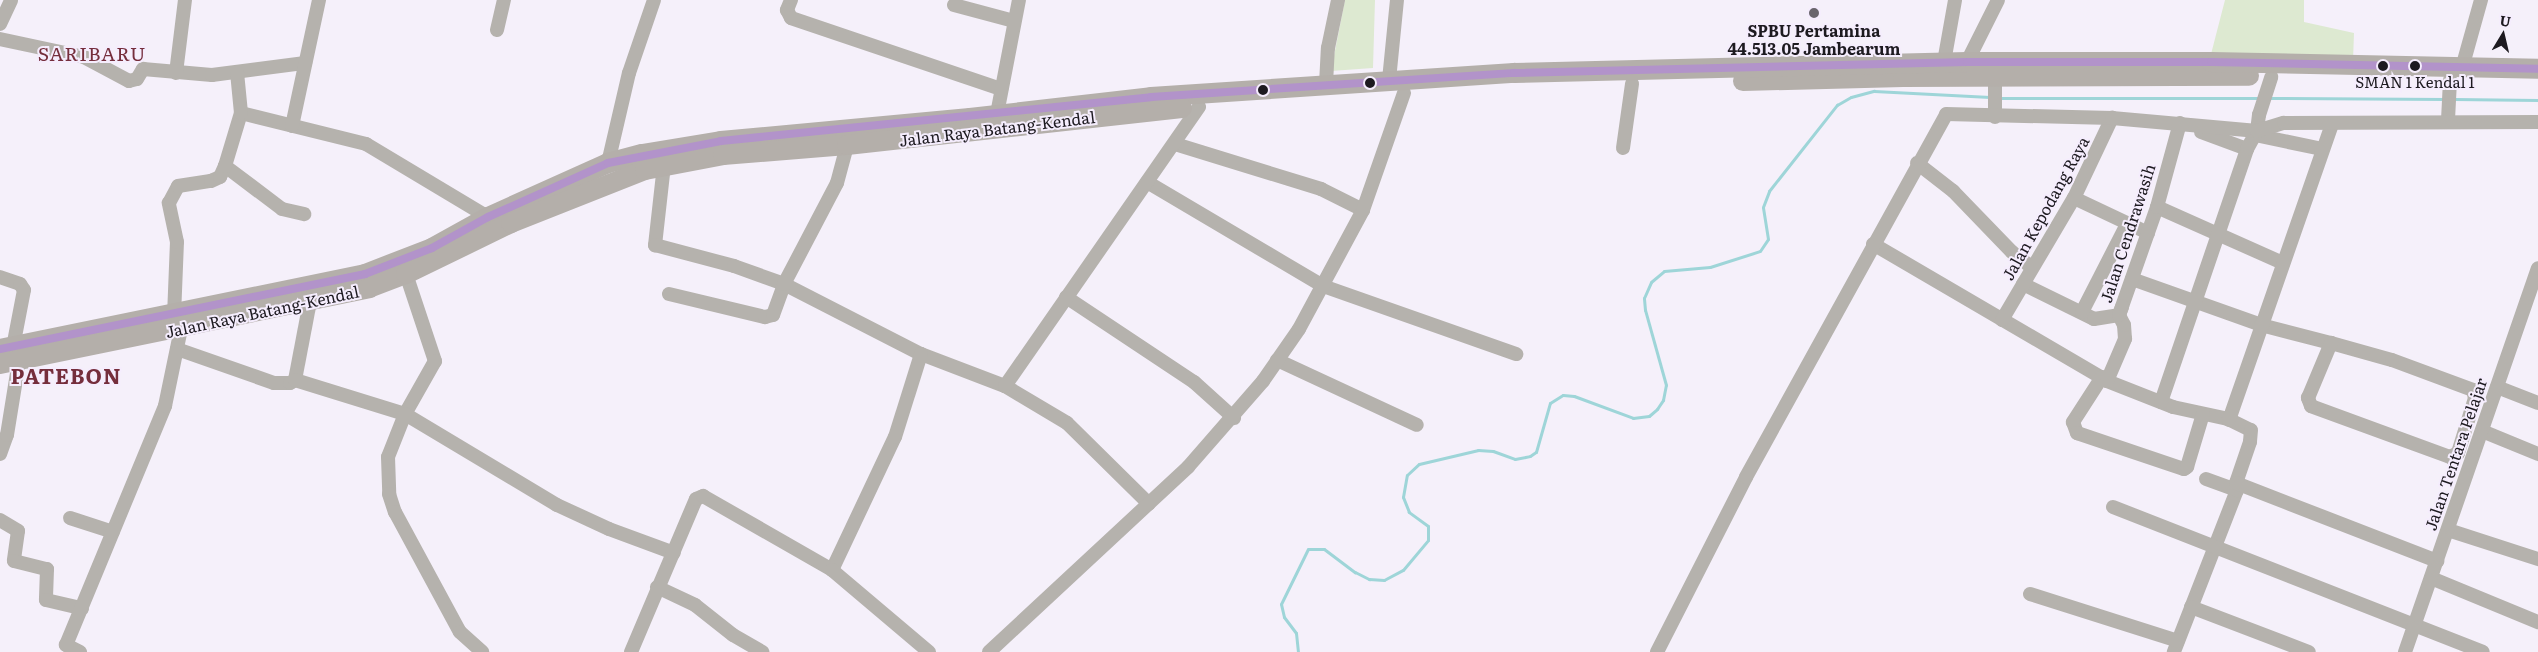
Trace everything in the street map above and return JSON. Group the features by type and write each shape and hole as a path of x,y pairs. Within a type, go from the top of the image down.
{"highway":[{"name":"Jalan Raya Batang-Kendal","path":"177,331 365,274 432,248 488,218 608,163 642,154 721,141 997,114 1036,117 1199,107 1514,73 1944,62 2211,62 2454,81 2538,69"},
{"name":"Jalan Raya Batang-Kendal","path":"8,355 149,328 177,331 369,288 406,274 511,223 617,179 664,166 723,154 848,145 1036,117 1326,84 1397,86 1995,84 2268,86 2454,81 2538,82"}],"street":[{"path":"0,24 11,0"},
{"path":"176,73 185,0"},
{"path":"292,126 319,0"},
{"path":"497,30 504,0"},
{"path":"608,163 629,73 654,0"},
{"path":"791,0 787,10 791,18 1001,89"},
{"path":"997,114 1019,0"},
{"path":"1326,84 1328,48 1338,0"},
{"path":"988,652 1149,504 1234,418 1277,360 1323,286 1363,210 1397,86 1397,0"},
{"path":"1944,62 1956,0"},
{"path":"1967,62 1998,0"},
{"path":"2449,117 2454,81 2481,0"},
{"path":"954,5 1014,21"},
{"path":"0,39 77,55 129,81 137,79 144,69 212,75 305,63"},
{"path":"80,652 66,645 165,406 177,331 177,242 169,203 178,186 211,181 220,177 241,113 238,72"},
{"path":"1623,148 1632,84"},
{"path":"1995,84 1995,114"},
{"path":"2161,402 2247,149 2256,133 2259,115 2268,86"},
{"path":"1005,386 1199,107"},
{"path":"241,113 366,144 488,218"},
{"path":"1657,652 1746,477 1917,163 1946,114 2112,118 2256,133 2322,149"},
{"path":"2256,133 2284,123 2332,124 2449,117 2538,122"},
{"name":"Jalan Kepodang Raya","path":"2002,320 2031,267 2074,198 2112,118"},
{"path":"2229,420 2332,124"},
{"path":"2182,125 2247,149"},
{"name":"Jalan Cendrawasih","path":"2182,125 2157,207 2119,315 2124,325 2125,339 2105,379 2073,422 2077,434 2184,469 2187,467 2204,414"},
{"path":"1175,144 1320,189 1363,210"},
{"path":"669,294 770,317 775,312 784,284 837,183 848,145"},
{"path":"1917,163 1953,191 2012,252 2031,267"},
{"path":"225,166 282,209 304,214"},
{"path":"664,166 655,245 734,266 784,284 922,354 1005,386 1067,423 1149,504"},
{"path":"1147,182 1323,286 1516,354"},
{"path":"2074,198 2148,233"},
{"path":"2157,207 2218,232 2283,263"},
{"path":"2082,312 2127,224"},
{"path":"1873,244 2105,379 2161,402 2229,420 2251,430 2252,436 2216,546 2176,649 2030,594"},
{"name":"Jalan Tentara Pelajar","path":"2405,652 2497,387 2533,296 2538,268"},
{"path":"406,274 435,361 405,414 388,457 389,494 395,512 460,632 482,652"},
{"path":"0,277 20,284 24,290 8,355 7,435 0,454"},
{"path":"2132,279 2194,303 2261,325 2331,343 2392,360 2473,390 2475,398 2458,453 2450,457 2311,406 2308,398 2331,343"},
{"path":"2023,284 2100,319 2119,315"},
{"path":"1066,297 1194,382 1234,418"},
{"path":"294,380 310,301"},
{"path":"177,331 274,383 285,385 294,380 405,414 557,505 609,529 674,553"},
{"path":"832,570 895,437 922,354"},
{"path":"1277,360 1417,425"},
{"path":"2497,387 2538,403"},
{"path":"2482,430 2538,454"},
{"path":"2206,479 2236,487 2437,561"},
{"path":"631,652 696,499 703,496 832,570 929,652"},
{"path":"2113,507 2483,652"},
{"path":"70,518 112,532"},
{"path":"0,520 18,530 14,561 47,569 46,600 82,608"},
{"path":"2448,530 2538,559"},
{"path":"2431,578 2538,622"},
{"path":"657,587 695,605 733,634 763,652"},
{"path":"2191,607 2309,652"}],"green space":[{"path":"1345,0 1375,0 1373,68 1331,71"},
{"path":"2225,0 2304,0 2304,22 2354,33 2353,61 2210,58"}],"waterway":[{"path":"1298,652 1296,633 1284,617 1281,604 1308,549 1324,549 1355,572 1369,579 1384,580 1403,570 1428,540 1428,526 1409,512 1403,497 1407,475 1419,464 1478,450 1493,451 1515,459 1530,456 1536,452 1550,403 1563,395 1574,396 1633,418 1649,416 1657,409 1663,400 1666,385 1645,310 1644,298 1651,282 1664,271 1710,267 1760,251 1768,239 1763,207 1769,191 1837,105 1851,97 1874,91 1990,97"},
{"path":"1999,98 2260,98"},
{"path":"2269,98 2445,99"},
{"path":"2454,99 2538,100"}],"transit line":[{"path":"0,349 365,274 432,248 488,217 608,163 721,141 1151,97 1514,73 1967,62 2211,62 2538,69"}],"place":[{"name":"SPBU Pertamina 44.513.05 Jambearum","path":"1814,13"},
{"name":"SMAN 1 Kendal 1","path":"2415,66"}],"district":[{"name":"SARIBARU","path":"92,54"},
{"name":"PATEBON","path":"66,375"}]}
